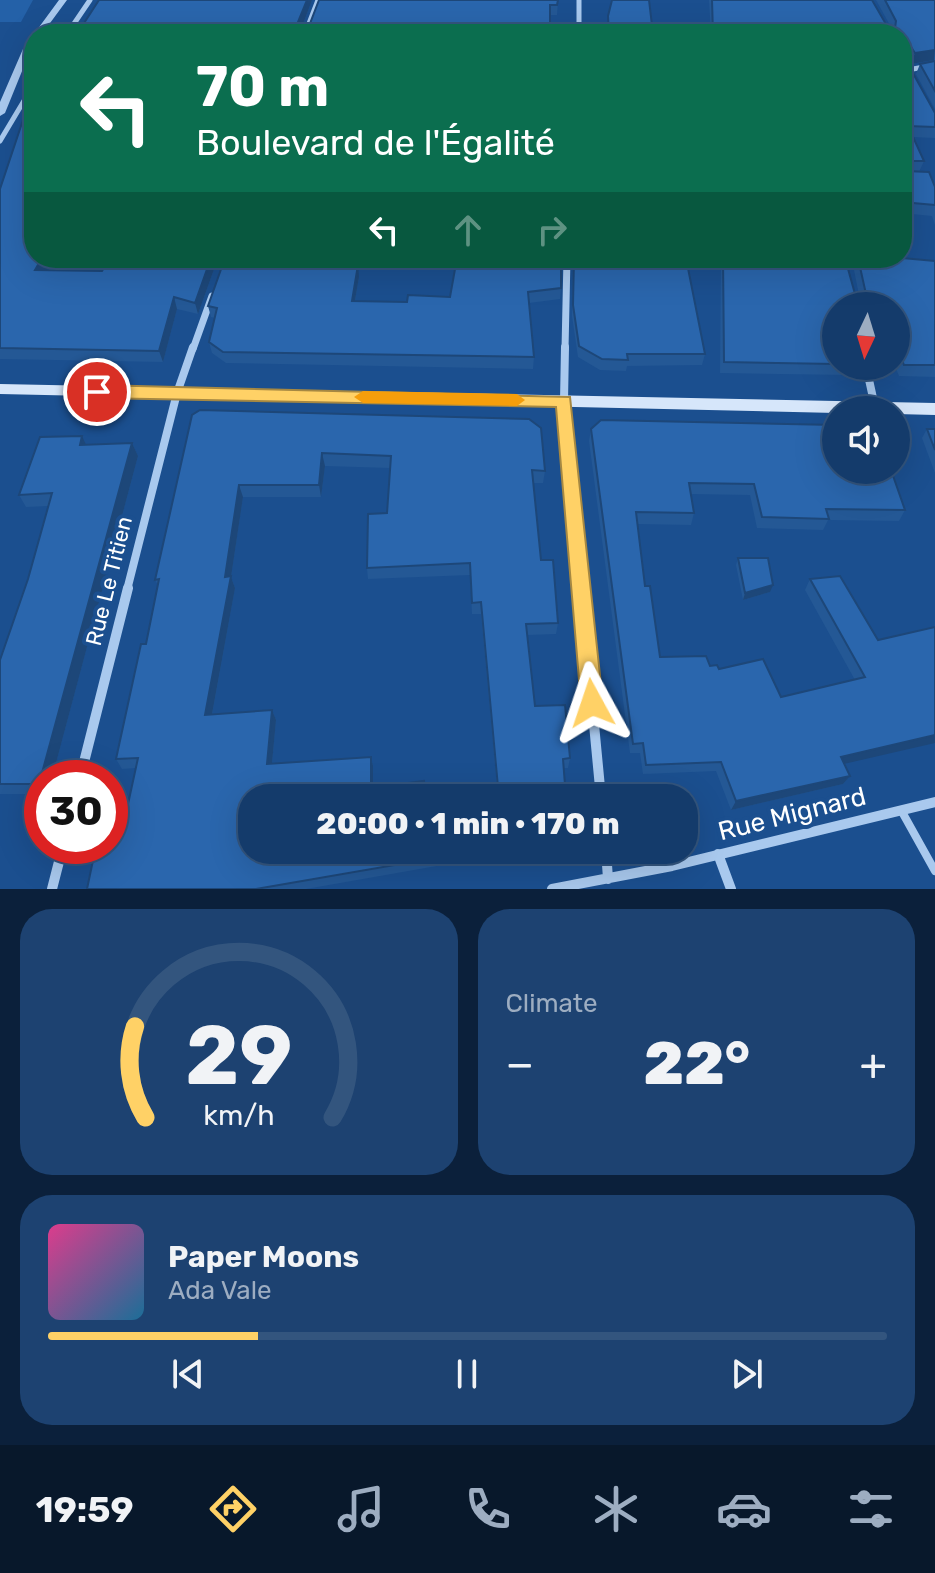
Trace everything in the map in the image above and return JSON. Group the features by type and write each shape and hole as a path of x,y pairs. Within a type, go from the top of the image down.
{"main road":[{"path":"0,389 822,406"},
{"path":"910,408 935,409"}],"street":[{"path":"45,24 63,0"},
{"path":"74,24 90,0"},
{"path":"309,24 318,0"},
{"path":"579,0 579,24"},
{"path":"0,83 24,53"},
{"path":"0,113 24,56"},
{"path":"912,70 935,65"},
{"path":"912,80 915,84"},
{"path":"0,141 24,101"},
{"path":"567,268 564,401 600,784"},
{"name":"Rue Le Titien","path":"85,760 177,393 215,287"},
{"name":"Rue Mignard","path":"552,889 608,879 935,802"},
{"path":"718,854 731,889"},
{"path":"52,889 58,864"},
{"path":"607,864 608,879"}],"lane":[{"name":"Rue Mignard","path":"901,810 935,871"}],"shaded area":[{"path":"0,0 33,0 21,22 0,22"}],"building":[{"path":"99,0 307,0 300,24 83,24"},
{"path":"319,0 558,0 557,5 550,5 550,24 310,24"},
{"path":"612,0 649,0 652,24 608,24"},
{"path":"712,0 872,0 886,24 713,24"},
{"path":"885,0 935,0 935,50 915,53 912,48 912,24 896,24"},
{"path":"935,61 935,91 920,64"},
{"path":"912,71 935,113 935,127 912,126"},
{"path":"24,117 24,268 102,271 104,268 207,268 195,303 174,297 159,351 0,348 0,189"},
{"path":"912,135 924,161 912,161"},
{"path":"912,171 929,172 935,187 935,205 912,203"},
{"path":"912,259 935,261 935,365 910,365 910,292 866,292 860,268 912,268"},
{"path":"221,268 358,268 352,301 407,302 408,295 450,297 455,268 561,268 561,288 528,292 534,357 223,352 209,342 217,308 208,306"},
{"path":"574,268 688,268 705,354 627,354 628,360 602,359 579,346 573,305"},
{"path":"723,268 848,268 854,292 822,292 822,364 724,362"},
{"path":"200,410 529,419 541,428 545,471 532,470 541,560 553,560 558,623 526,624 535,706 565,705 570,758 563,759 565,784 498,784 481,602 472,603 470,563 367,568 368,514 387,513 391,456 322,453 319,485 239,485 225,577 231,576 205,715 272,710 267,764 371,757 371,784 238,784 238,864 401,864 256,889 87,889 92,864 128,864 128,804 138,758 116,759 141,644 146,644 159,579 155,580 192,415"},
{"path":"601,420 822,425 822,484 896,484 905,510 826,509 829,519 762,517 754,484 689,483 694,513 636,512 645,586 650,586 660,657 706,656 710,666 717,665 719,669 763,659 781,697 865,677 810,579 840,576 878,640 935,627 935,735 841,757 850,776 736,801 721,762 646,765 643,743 633,744 591,429"},
{"path":"927,429 935,429 935,450"},
{"path":"82,436 80,445 132,443 46,760 24,760 24,784 0,784 0,660 28,579 52,493 19,495 40,437"},
{"path":"738,558 768,558 773,585 745,593"}],"slow traffic":[{"path":"363,397 517,400"}],"route":[{"path":"97,392 564,401 592,703"}]}
